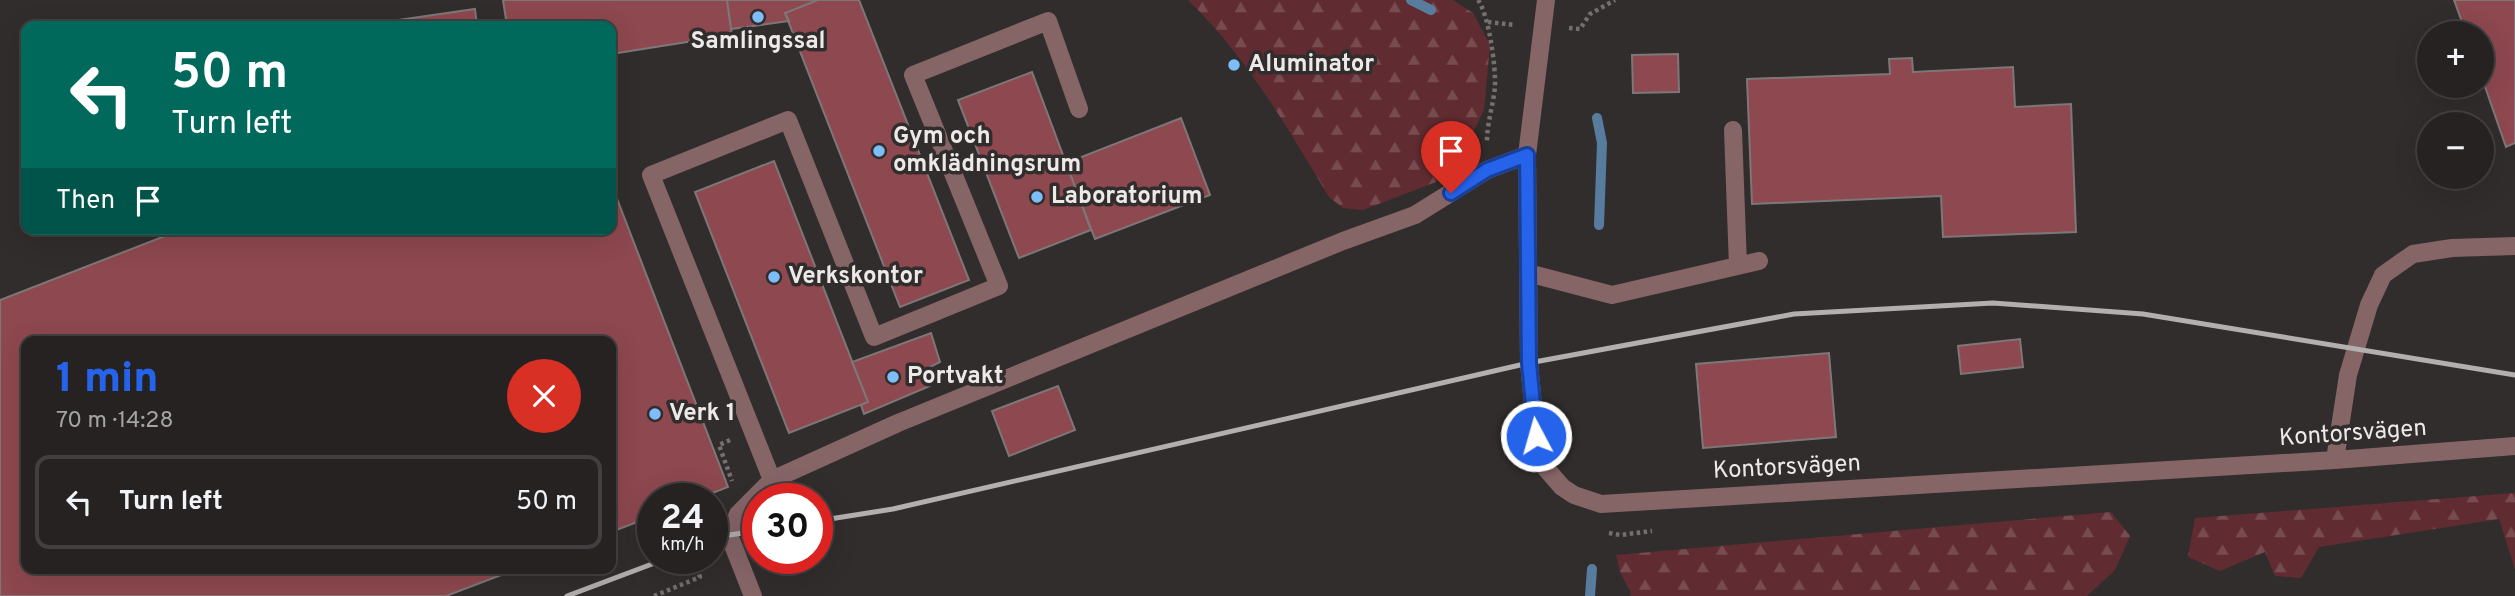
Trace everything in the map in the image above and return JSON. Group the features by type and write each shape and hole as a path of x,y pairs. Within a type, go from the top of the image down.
{"street":[{"name":"Kontorsvägen","path":"1546,0 1527,155 1529,363 1536,436 1543,465 1574,495 1601,504 2335,460 2515,446"},
{"path":"772,480 651,175 788,120 874,337 999,286 913,75 1048,21 1079,109"},
{"path":"1733,130 1738,266"},
{"path":"753,596 729,536 738,514 772,480 898,423 1343,241 1415,215 1487,170 1527,155"},
{"path":"2335,460 2348,375 2369,305 2383,275 2413,254 2452,248 2515,246"},
{"path":"1528,273 1612,295 1759,261"}],"path":[{"path":"1478,0 1488,22 1495,86 1487,124 1487,170"},
{"path":"1580,29 1590,14 1615,0"},
{"path":"654,596 700,577 699,574"}],"green space":[{"path":"1188,0 1453,0 1473,13 1490,45 1484,110 1470,138 1436,182 1363,210 1343,208 1329,197 1247,69"},
{"path":"2515,493 2515,569 2499,519 2319,547 2301,578 2275,576 2265,552 2220,571 2188,557 2195,518"},
{"path":"2111,512 2130,536 2115,570 2087,596 1630,596 1616,555"}],"building":[{"path":"503,0 727,0 732,35 616,53 616,21 506,21"},
{"name":"Samlingssal","path":"727,0 818,0 785,13 789,21 731,29"},
{"name":"Gym och omklädningsrum","path":"818,0 859,0 969,280 900,307 785,13"},
{"path":"2454,0 2515,0 2515,143 2506,147 2489,98 2494,98 2494,21 2462,21"},
{"path":"475,9 476,21 391,21"},
{"path":"1678,54 1679,92 1633,93 1632,55"},
{"path":"1912,58 1913,72 2013,67 2015,107 2071,104 2076,232 1943,237 1941,196 1752,204 1747,79 1890,74 1889,59"},
{"name":"Laboratorium","path":"1032,72 1091,230 1019,258 958,100"},
{"path":"1181,118 1210,195 1095,239 1066,163"},
{"name":"Verkskontor","path":"774,161 868,402 789,433 695,192"},
{"name":"Verk 1","path":"616,196 726,483 637,483 637,522 616,530 616,336 21,336 21,574 504,574 446,596 0,596 0,300 168,235 616,235"},
{"name":"Portvakt","path":"931,333 940,362 926,369 930,386 864,414 861,405 868,402 852,362"},
{"path":"2020,339 2023,367 1961,374 1958,346"},
{"path":"1829,353 1836,437 1703,448 1696,364"},
{"path":"1058,386 1075,430 1009,456 992,411"}],"waterway":[{"path":"1411,0 1431,10"},
{"path":"1597,118 1602,143 1599,225"},
{"path":"1590,596 1592,569"}],"railway":[{"path":"833,518 893,509 1529,363 1794,314 1993,303 2143,314 2515,375"},
{"path":"728,535 742,533"},
{"path":"567,596 637,570"}],"place":[{"name":"Samlingssal","path":"758,17"},
{"name":"Aluminator","path":"1234,65"},
{"name":"Gym och omklädningsrum","path":"879,151"},
{"name":"Laboratorium","path":"1037,197"},
{"name":"Verkskontor","path":"774,277"},
{"name":"Portvakt","path":"893,377"},
{"name":"Verk 1","path":"655,414"}],"route":[{"path":"1451,193 1487,170 1527,155 1529,363 1536,436"}]}
